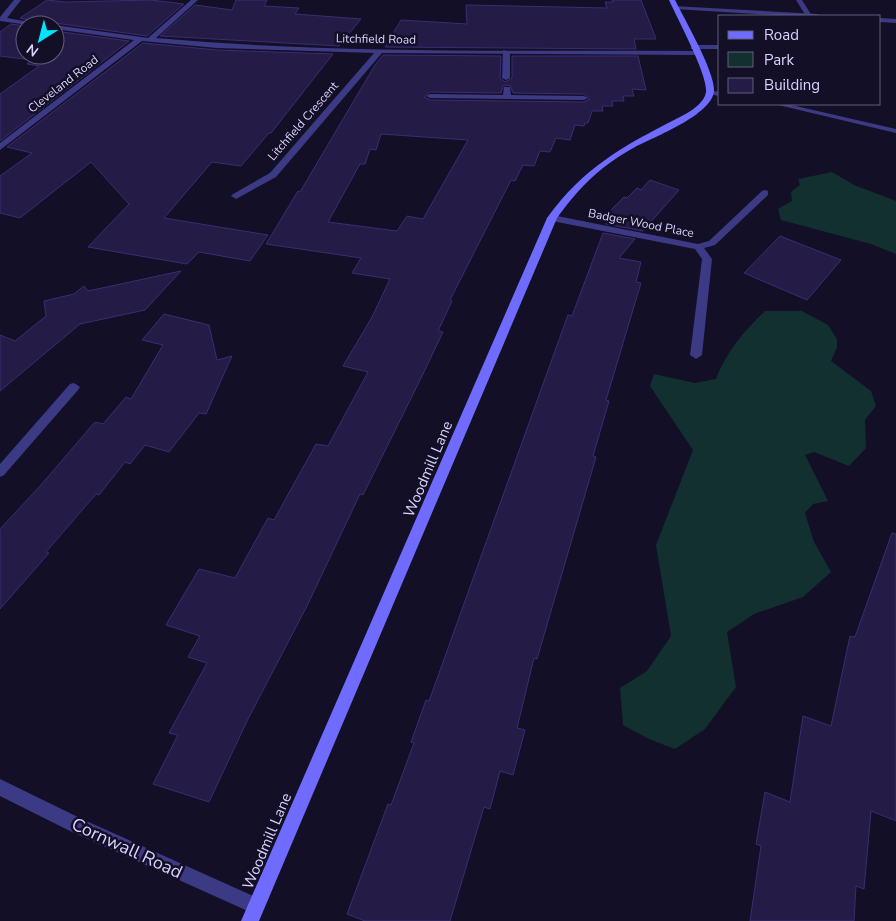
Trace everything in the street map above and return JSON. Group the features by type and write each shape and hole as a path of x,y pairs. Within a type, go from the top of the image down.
{"street":[{"path":"1,19 18,0"},
{"path":"150,40 195,0"},
{"path":"701,0 706,9"},
{"path":"799,0 808,15"},
{"path":"674,4 706,9 794,15"},
{"path":"674,4 715,93"},
{"path":"1,19 15,21"},
{"path":"881,20 896,21"},
{"name":"Litchfield Road","path":"65,28 150,40 217,46 380,51 695,50 718,47"},
{"name":"Cleveland Road","path":"0,147 141,38"},
{"name":"Litchfield Crescent","path":"236,196 273,175 380,51"},
{"path":"506,52 506,78"},
{"path":"430,96 507,93 584,98"},
{"name":"Woodmill Lane","path":"253,914 552,218 566,197 600,166 630,146 691,115 701,108 715,93"},
{"path":"782,105 896,131"},
{"name":"Badger Wood Place","path":"552,218 698,246 712,243 765,193"},
{"path":"696,355 707,258 698,246"},
{"path":"0,472 74,387"},
{"name":"Cornwall Road","path":"0,787 253,914"}],"green space":[{"path":"832,172 854,185 896,201 896,254 871,244 781,220 778,209 792,201 791,192 800,185 798,179"},
{"path":"765,311 802,311 828,325 837,339 837,347 831,361 871,391 876,406 865,420 866,448 849,466 814,452 805,455 828,501 813,504 805,513 814,542 831,572 803,597 754,614 727,632 736,687 705,729 675,749 649,739 623,725 620,688 647,671 671,636 656,545 693,450 650,386 654,374 695,383 716,379 736,342"}],"building":[{"path":"47,0 65,2 151,0 184,4 147,36 65,24 65,15 24,15"},
{"path":"236,0 267,0 264,6 299,8 295,14 361,19 339,46 160,36 195,5 232,10"},
{"path":"612,0 641,0 656,39 634,39 636,49 385,47 401,20 467,24 466,5 607,8 605,2 613,2"},
{"path":"11,24 15,25 15,58 0,56 0,32"},
{"path":"65,32 129,41 0,141 0,94 39,66 33,65 65,65"},
{"path":"143,43 217,50 333,54 271,133 241,166 212,162 164,218 268,235 250,261 199,252 187,264 88,247 129,204 91,162 20,218 0,213 0,176 32,153 7,147"},
{"path":"383,55 501,56 500,78 505,82 512,78 512,56 638,56 646,90 632,89 634,96 623,96 624,101 612,101 613,106 602,106 603,111 592,111 588,123 585,123 584,126 575,125 570,140 556,138 550,152 540,151 534,166 523,165 515,181 511,180 450,300 452,301 438,331 443,332 422,376 363,495 360,494 307,606 248,719 209,802 153,784 178,735 169,733 207,663 188,657 200,636 166,625 199,569 235,578 268,518 274,520 316,444 328,446 368,372 343,366 372,317 390,279 352,273 361,258 266,244 298,191 300,192 375,65","holes":["510,85 513,93 584,94 590,99 584,102 430,100 424,97 430,92 501,93 503,86","381,134 468,140 423,219 407,216 397,231 328,222 360,164 365,164 370,149 376,150"]},
{"path":"650,180 679,190 643,231 606,224 610,211 624,197 627,198 637,188 641,190"},
{"path":"603,233 635,239 619,258 641,262 636,282 641,283 606,400 609,401 593,456 596,457 537,659 534,658 517,728 525,730 513,775 500,771 490,809 484,807 450,921 365,921 347,914 388,804 391,805 414,743 411,742 426,700 429,701 568,315 572,316"},
{"path":"780,236 841,260 807,300 744,273"},
{"path":"181,271 145,310 80,324 0,391 0,335 15,341 46,316 44,301 74,294 84,286 88,291"},
{"path":"164,314 209,325 217,360 232,356 206,414 199,413 169,452 145,445 130,464 125,462 99,495 96,494 46,552 49,553 0,609 0,529 95,422 103,424 126,397 131,399 163,345 142,340"},
{"path":"892,533 896,534 896,821 871,811 864,889 856,886 854,921 750,921 761,846 756,844 765,792 790,802 803,716 831,726 850,636 855,637"}]}
